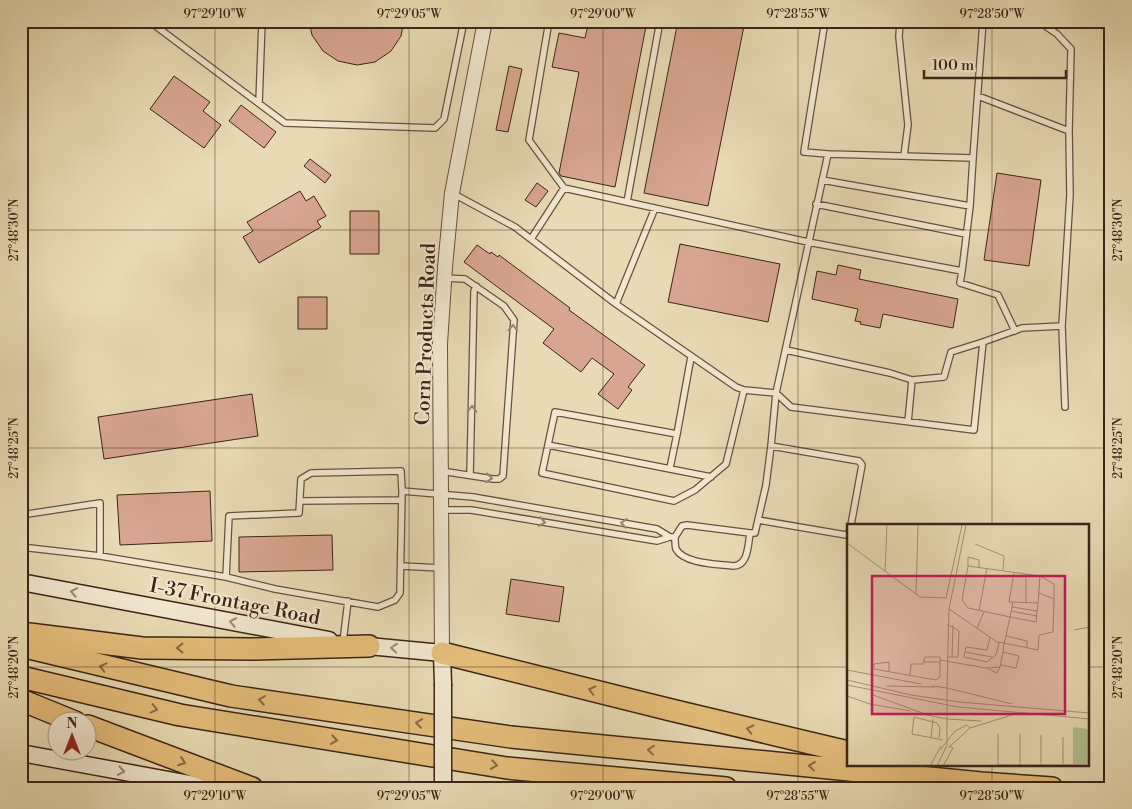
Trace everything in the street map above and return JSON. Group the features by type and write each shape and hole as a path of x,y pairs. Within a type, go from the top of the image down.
{"highway":[{"path":"21,633 142,648 253,649 369,646"},
{"path":"21,646 231,696 511,737 981,783 1052,788"},
{"path":"442,652 671,710 847,752"},
{"path":"21,677 180,715 498,766 726,788"},
{"path":"21,700 51,712"},
{"path":"98,730 252,788"},
{"path":"909,766 981,783"}],"main road":[{"name":"I-37 Frontage Road","path":"21,582 294,634 369,646 442,652"},
{"path":"442,652 443,788"},
{"path":"21,753 212,788"}],"street":[{"name":"Corn Products Road","path":"442,652 440,344 444,278 452,193 486,21"}],"lane":[{"path":"149,21 285,123 435,128 444,118 464,21"},
{"path":"259,103 262,21"},
{"path":"549,21 529,140 564,188 808,242 962,271"},
{"path":"627,202 660,21"},
{"path":"825,21 804,152 973,158"},
{"path":"900,21 899,37 908,126 904,156"},
{"path":"984,21 970,206 960,283 998,295 1015,331"},
{"path":"1038,21 1057,34 1071,49 1070,195 1062,326 1065,407"},
{"path":"978,96 1069,131"},
{"path":"441,510 472,510 657,541 672,537 682,526 688,525 750,533 756,531 771,446 776,393 828,154"},
{"path":"822,180 970,206"},
{"path":"531,239 564,188"},
{"path":"452,193 515,227 616,304 736,387 744,390 776,393 791,407 974,430 983,342"},
{"path":"816,204 966,234"},
{"path":"616,304 655,208"},
{"path":"441,471 494,478 503,476 514,320 504,306 465,279 444,278"},
{"path":"470,475 474,291 476,286"},
{"path":"786,350 890,373 912,380 944,377 951,352 1022,328 1062,326"},
{"path":"670,468 691,357"},
{"path":"908,422 912,380"},
{"path":"677,434 555,412 542,473 674,501 695,490 726,464 744,390"},
{"path":"548,445 711,477"},
{"path":"771,446 859,461 862,465 851,524"},
{"path":"21,547 100,556 226,577 275,589 378,607 395,600 400,593 401,471 311,473 301,480 299,513 229,516 226,577"},
{"path":"402,491 473,497 657,528 672,537 676,548 682,556 693,561 732,566 738,566 743,562 748,552 750,533"},
{"path":"300,501 402,500"},
{"path":"21,515 100,503 100,556"},
{"path":"758,520 846,536 847,534"},
{"path":"400,566 442,568"},
{"path":"343,642 348,601"}],"building":[{"path":"309,21 404,21 401,36 391,51 375,62 357,65 338,61 323,51 312,35"},
{"path":"589,21 647,21 615,187 561,176 559,173 579,72 552,67 559,33 585,38"},
{"path":"678,21 745,21 708,206 644,193"},
{"path":"509,66 522,69 508,132 496,130"},
{"path":"174,76 210,102 203,111 221,125 204,148 150,109"},
{"path":"241,105 276,132 264,148 229,121"},
{"path":"310,159 331,175 325,183 304,166"},
{"path":"997,173 1041,180 1029,266 984,260"},
{"path":"537,183 548,191 536,207 525,200"},
{"path":"300,191 306,201 314,196 326,216 317,221 321,227 259,263 243,237 253,231 247,222"},
{"path":"350,211 379,211 379,254 350,254"},
{"path":"680,244 780,264 768,322 668,302"},
{"path":"477,245 490,254 491,252 498,257 499,255 570,308 569,310 645,365 628,387 632,390 618,409 598,394 614,374 592,358 581,372 543,343 554,329 464,262"},
{"path":"838,265 861,270 859,279 958,299 953,328 883,314 880,328 860,324 861,322 855,321 858,309 812,299 817,271 836,275"},
{"path":"298,297 327,297 327,329 298,329"},
{"path":"252,394 258,436 104,459 98,417"},
{"path":"210,491 212,541 120,545 117,495"},
{"path":"332,535 333,570 239,572 239,537"},
{"path":"511,579 564,587 559,622 506,614"}]}
